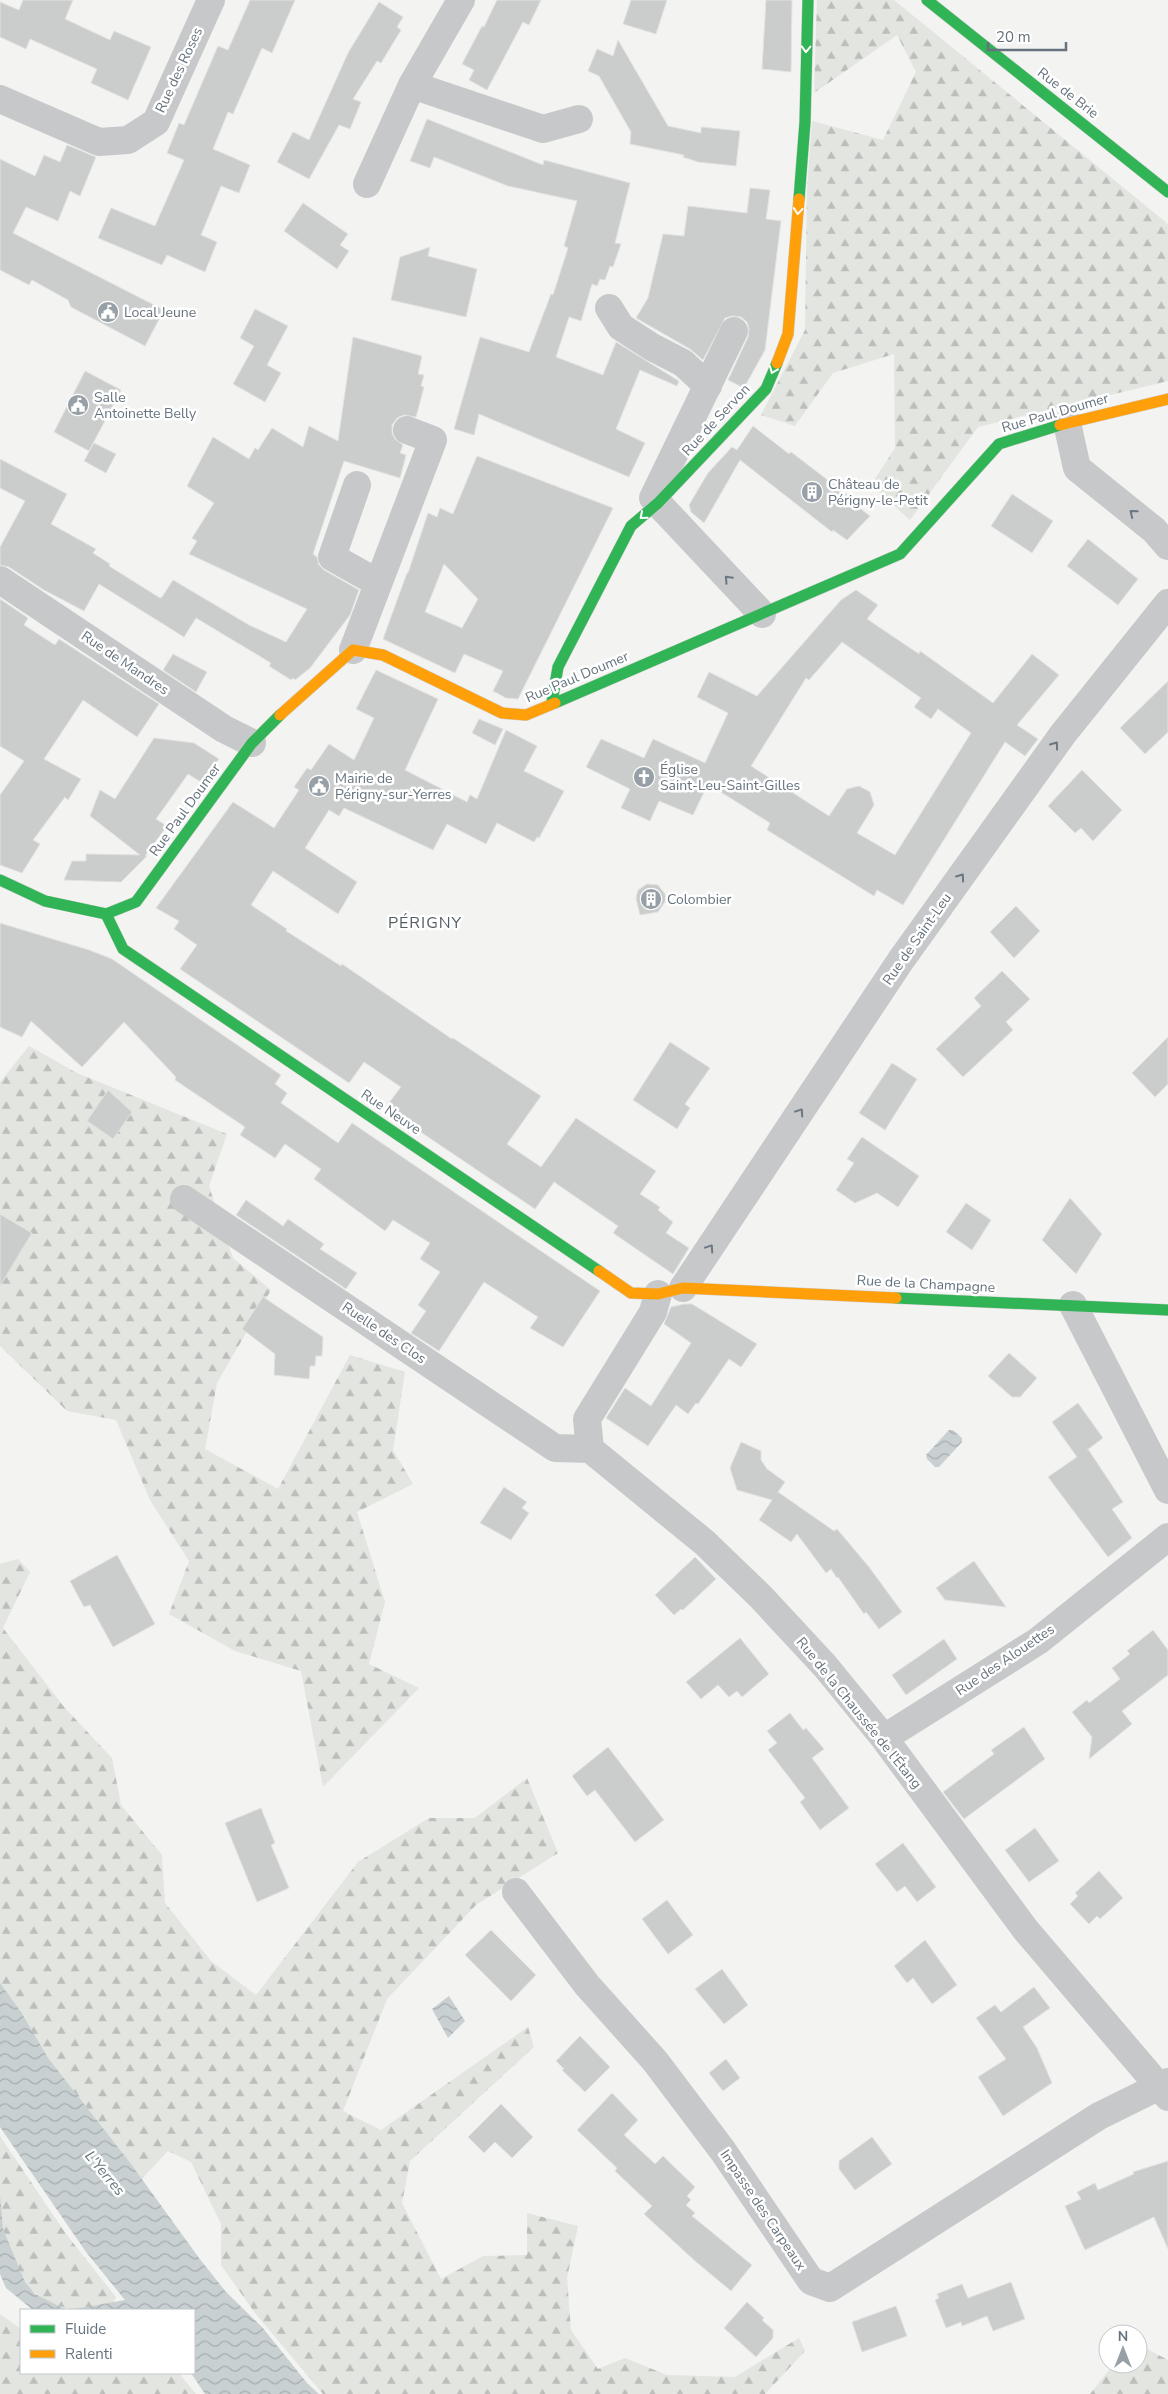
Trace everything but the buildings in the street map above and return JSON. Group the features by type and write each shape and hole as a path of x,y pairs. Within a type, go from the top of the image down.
{"street":[{"name":"Rue des Roses","path":"0,99 99,142 128,140 156,122 211,0"},
{"path":"368,184 412,85 461,0"},
{"name":"Rue de Servon","path":"552,702 558,667 631,526 658,503 766,389 788,334 805,122 808,0"},
{"name":"Rue de Brie","path":"927,0 1168,192"},
{"path":"412,85 543,129 579,120"},
{"path":"609,308 621,327 652,347 683,363 708,386"},
{"path":"734,331 653,498 762,614"},
{"name":"Rue Paul Doumer","path":"106,914 136,902 252,743 270,724 353,650 382,655 502,713 526,715 552,702 900,554 999,444 1168,398"},
{"path":"1067,424 1077,468 1154,530 1168,546"},
{"path":"353,650 433,440 407,430"},
{"path":"357,485 332,557 378,583"},
{"name":"Rue de Mandres","path":"0,580 224,729 252,743"},
{"name":"Rue de Saint-Leu","path":"671,1291 901,960 1063,734 1168,603"},
{"path":"0,880 45,901 106,914"},
{"name":"Rue Neuve","path":"106,914 123,949 631,1293 671,1291"},
{"name":"Ruelle des Clos","path":"184,1199 555,1448 590,1449"},
{"path":"590,1449 587,1419 653,1312 671,1291"},
{"name":"Rue de la Champagne","path":"671,1291 1168,1310"},
{"path":"1073,1305 1168,1490"},
{"name":"Rue de la Chaussée de l'Étang","path":"590,1449 705,1543 761,1597 825,1666 884,1738 1025,1929 1165,2089"},
{"name":"Rue des Alouettes","path":"884,1738 1038,1641 1168,1537"},
{"name":"Impasse des Carpeaux","path":"516,1892 587,1985 666,2076 723,2151 811,2281 830,2288 1099,2116 1165,2089"}],"green space":[{"path":"817,0 894,0 1168,224 1168,381 978,427 910,520 871,485 895,448 894,354 833,373 795,426 761,415 805,330 807,190 812,121 883,140 916,72 897,35 814,93"},
{"path":"29,1046 77,1073 227,1134 209,1186 233,1258 271,1290 217,1383 205,1449 278,1489 350,1355 405,1372 393,1450 413,1484 357,1512 385,1602 369,1664 419,1688 323,1787 301,1671 235,1651 169,1614 189,1561 150,1500 116,1420 67,1411 0,1346 0,1082"},
{"path":"18,1559 30,1572 3,1628 64,1707 112,1758 121,1805 162,1855 165,1903 211,1961 256,1995 358,1862 429,1818 475,1818 527,1778 558,1853 476,1905 387,1999 343,2111 381,2130 528,2027 534,2047 410,2161 402,2203 441,2279 483,2256 527,2255 527,2213 578,2226 567,2278 571,2330 598,2369 625,2358 667,2375 735,2377 799,2338 805,2351 765,2394 323,2394 255,2313 221,2265 221,2224 191,2162 168,2151 136,2185 0,2015 0,1564"},
{"path":"0,2136 66,2234 116,2297 110,2309 71,2309 50,2304 21,2282 0,2221"},
{"path":"0,2314 20,2328 20,2374 180,2374 196,2394 0,2394"},
{"path":"1148,2349 1168,2360 1168,2394 1090,2394 1106,2374 1148,2374"}],"water":[{"path":"949,1430 953,1430 962,1438 962,1442 939,1467 935,1467 927,1459 926,1455"},
{"name":"L'Yerres","path":"0,1983 21,2012 48,2058 131,2164 199,2258 226,2292 262,2327 307,2383 319,2394 205,2394 192,2374 195,2374 195,2309 75,2309 125,2300 86,2252 0,2127"},
{"path":"449,1996 465,2021 448,2038 432,2009"},
{"path":"0,2195 3,2229 25,2282 35,2294 65,2309 32,2309 6,2288 0,2274"}],"traffic: fast":[{"path":"799,199 805,122 808,0"},
{"path":"927,0 1168,192"},
{"path":"552,702 558,667 631,526 658,503 766,389 777,363"},
{"path":"555,703 900,554 999,444 1060,425"},
{"path":"0,880 45,901 106,914 136,902 252,743 280,715"},
{"path":"106,914 123,949 599,1271"},
{"path":"896,1298 1168,1310"}],"traffic: slow":[{"path":"777,363 788,334 799,199"},
{"path":"1060,425 1168,399"},
{"path":"280,715 353,650 383,655 502,713 526,715 555,703"},
{"path":"599,1271 631,1293 658,1294 683,1288 896,1298"}],"place":[{"name":"Local Jeune","path":"108,312"},
{"name":"Salle Antoinette Belly","path":"78,405"},
{"name":"Château de Périgny-le-Petit","path":"812,492"},
{"name":"Église Saint-Leu-Saint-Gilles","path":"644,777"},
{"name":"Mairie de Périgny-sur-Yerres","path":"319,786"},
{"name":"Colombier","path":"651,899"}],"district":[{"name":"PÉRIGNY","path":"425,923"}]}
